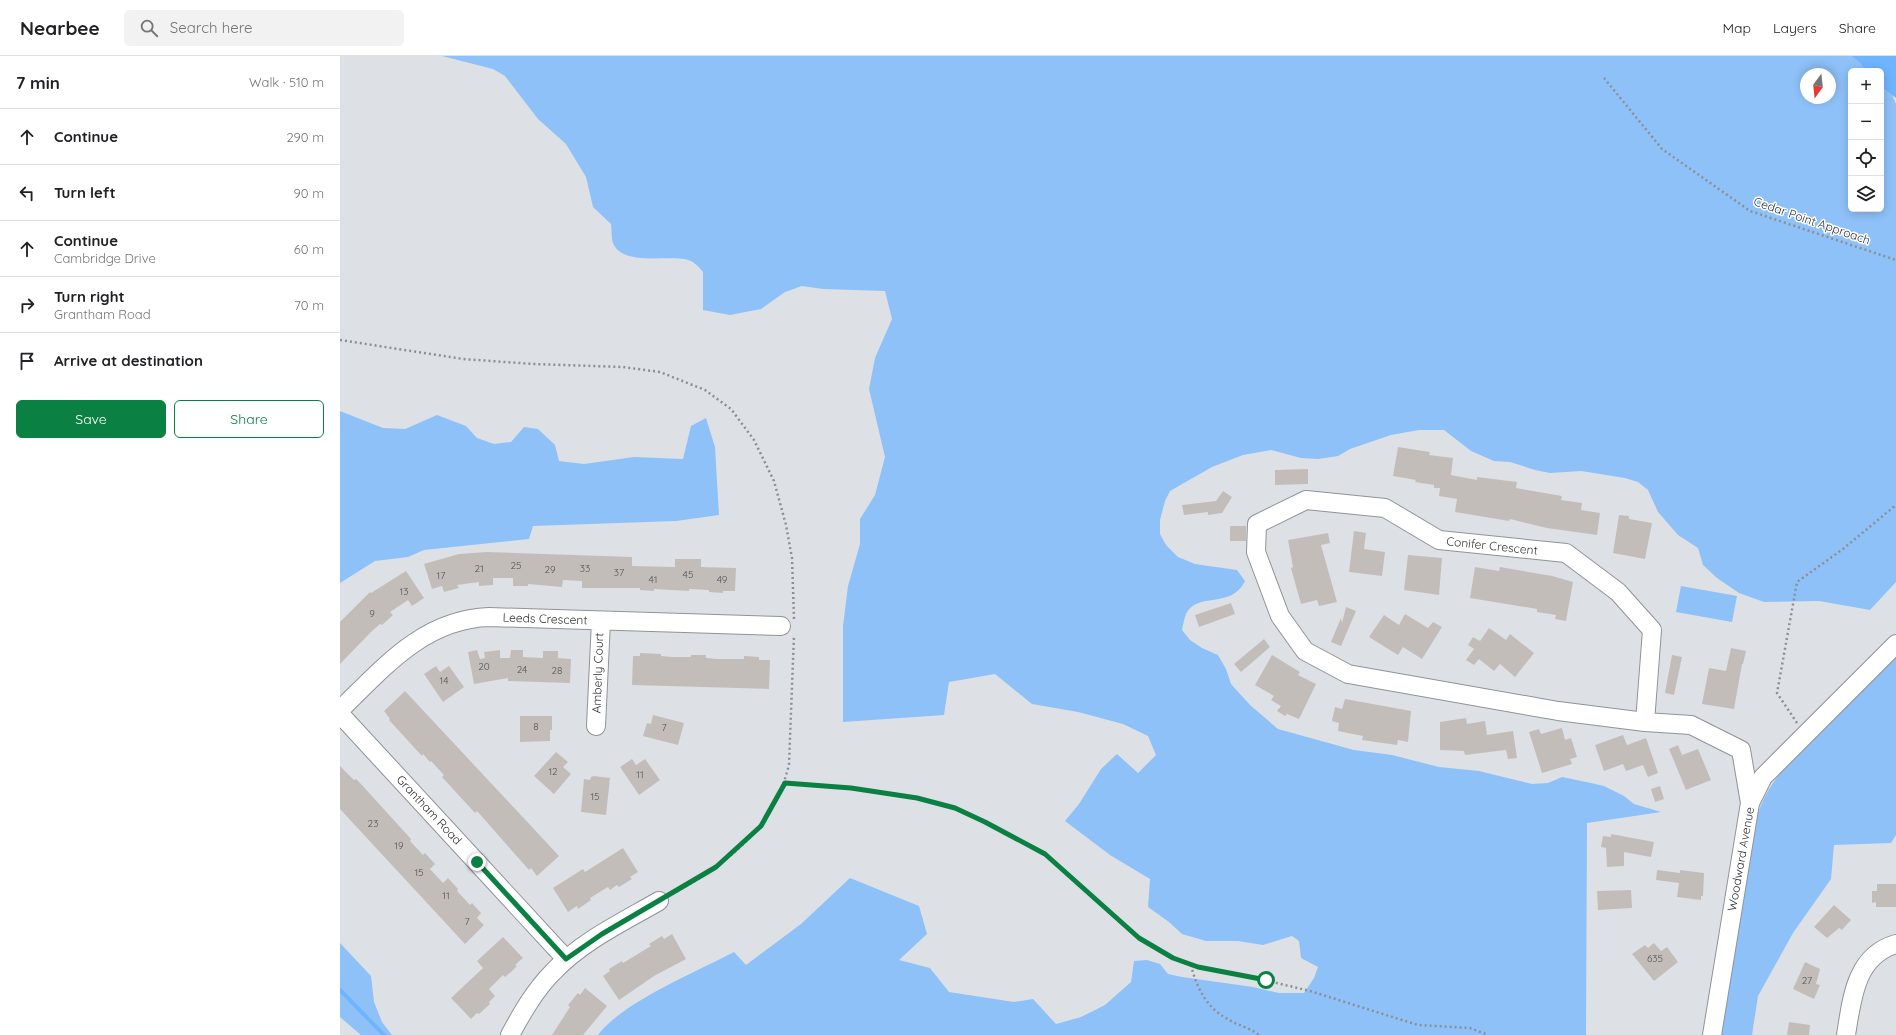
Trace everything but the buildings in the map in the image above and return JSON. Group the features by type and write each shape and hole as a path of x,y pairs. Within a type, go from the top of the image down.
{"street":[{"name":"Conifer Crescent","path":"1645,722 1652,630 1618,592 1566,553 1439,540 1385,508 1306,500 1257,524 1256,552 1280,616 1305,651 1348,674 1558,711 1645,722 1691,725 1741,750 1750,804"},
{"name":"Leeds Crescent","path":"340,710 395,656 413,642 434,630 461,620 489,617 787,626"},
{"name":"Amberly Court","path":"596,726 601,621"},
{"name":"Woodward Avenue","path":"1712,1035 1750,804 1764,777 1896,644"},
{"name":"Grantham Road","path":"340,714 566,959"},
{"path":"510,1035 540,988 566,959 599,936 659,901"},
{"path":"1846,1035 1851,1005 1860,974 1869,960 1876,954 1896,944"}],"path":[{"name":"Cedar Point Approach","path":"1604,78 1662,149 1750,211 1896,260"},
{"path":"340,340 463,358 533,364 623,367 660,372 705,390 730,409 754,440 774,481 786,525 792,558 787,626 790,744 789,764 785,783 761,826 744,844 716,867 659,901"},
{"path":"1805,735 1777,693 1797,582 1843,550 1896,505"},
{"path":"785,783 851,788 917,798 955,808 1045,854 1139,938 1173,958 1191,965 1243,975 1310,991 1418,1025 1470,1028 1488,1035"},
{"path":"1191,965 1194,981 1201,994 1216,1011 1225,1018 1259,1035"}],"shaded area":[{"path":"442,56 1851,56 1864,68 1848,68 1848,212 1884,212 1884,89 1892,95 1896,104 1896,582 1870,610 1819,601 1764,602 1739,593 1717,578 1703,565 1698,548 1678,535 1658,512 1648,490 1638,482 1625,478 1581,471 1550,473 1510,462 1494,461 1471,451 1444,430 1419,430 1391,435 1350,449 1338,456 1318,459 1301,458 1271,450 1243,455 1212,467 1170,491 1165,501 1160,520 1160,534 1166,545 1178,557 1195,564 1237,570 1245,581 1239,590 1231,595 1198,603 1191,607 1186,614 1182,630 1190,640 1202,648 1218,655 1226,669 1231,684 1250,705 1278,729 1354,750 1392,755 1439,767 1479,771 1532,784 1548,783 1562,777 1591,783 1604,786 1624,796 1634,804 1661,812 1587,823 1586,1035 598,1035 609,1023 624,1011 642,1000 681,978 734,952 746,965 801,924 850,878 919,906 927,934 899,960 930,968 949,992 1014,1002 1033,999 1056,1024 1081,1017 1105,1005 1131,982 1134,961 1147,960 1160,964 1168,974 1253,987 1279,993 1304,993 1314,978 1318,967 1301,958 1299,941 1292,936 1263,945 1238,941 1206,941 1182,934 1169,922 1148,907 1150,879 1110,855 1065,821 1079,804 1101,769 1117,754 1138,773 1156,755 1148,736 1123,724 1078,712 1032,704 995,674 949,682 944,715 843,722 843,626 848,586 860,544 860,519 875,495 885,457 869,389 875,358 892,319 885,291 823,289 802,286 785,292 761,309 730,315 703,310 703,272 696,264 683,259 637,258 618,251 612,241 611,224 593,207 586,177 566,144 538,119 505,76 493,69"},
{"path":"1851,56 1896,56 1896,98 1884,89 1884,68 1864,68"},
{"path":"340,411 383,428 405,429 437,415 466,426 477,438 494,444 511,442 524,427 538,429 555,445 559,461 584,464 634,457 683,459 691,426 706,418 715,447 719,515 676,521 533,526 529,539 424,550 408,557 375,561 340,583"},
{"path":"1681,586 1737,596 1732,622 1676,612"},
{"path":"1896,655 1896,835 1891,843 1834,845 1831,879 1793,933 1758,996 1752,1035 1721,1035 1755,822 1761,805 1773,783 1790,762"},
{"path":"340,943 371,976 374,1002 382,1022 392,1035 361,1035 340,1017"}],"waterway":[{"path":"340,990 384,1035"}],"route":[{"path":"477,862 566,959 595,938 693,882 716,867 744,844 761,826 785,783 851,788 917,798 955,808 1045,854 1139,938 1173,958 1198,967 1266,980"}]}
